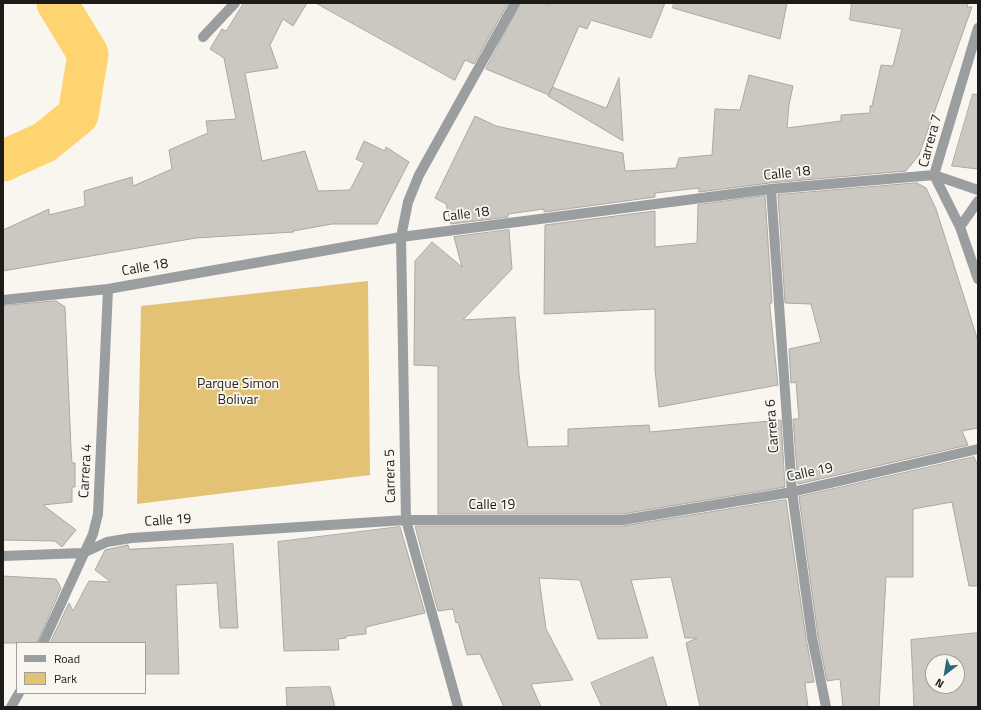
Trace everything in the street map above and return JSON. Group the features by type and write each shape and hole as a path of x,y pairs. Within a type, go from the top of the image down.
{"street":[{"path":"203,37 235,3"},
{"name":"Carrera 5","path":"458,707 406,520 401,237 408,202 419,175 515,3"},
{"name":"Carrera 7","path":"978,28 934,175 960,227 978,279"},
{"path":"934,175 978,190"},
{"name":"Calle 18","path":"3,300 108,289 401,237 771,189 934,175"},
{"name":"Carrera 6","path":"771,189 792,492 812,637 826,707"},
{"path":"960,227 978,201"},
{"name":"Carrera 4","path":"43,642 92,534 98,514 108,289"},
{"name":"Calle 19","path":"3,556 83,553 107,542 131,538 406,520 623,520 792,492 978,450"},
{"path":"11,707 18,694"}],"green space":[{"name":"Parque Simon Bolivar","path":"368,281 370,475 137,504 141,306"}],"building":[{"path":"244,3 307,3 293,26 283,19 270,45 278,68 245,73 262,161 305,151 318,191 350,190 364,163 356,159 364,141 385,151 386,147 409,162 377,224 332,224 293,231 294,232 196,238 3,271 3,230 49,209 49,215 85,206 84,191 132,177 133,186 172,169 169,150 208,133 206,121 236,119 224,58 210,49 222,29 226,31"},
{"path":"316,3 508,3 474,64 465,60 455,80"},
{"path":"521,3 545,3 550,6 550,3 665,3 651,38 591,20 587,29 579,26 549,95 486,69"},
{"path":"674,3 787,3 780,39 673,8"},
{"path":"852,3 968,3 967,7 972,7 919,155 906,171 770,183 699,192 699,188 655,193 655,197 544,212 544,209 508,214 508,217 451,224 446,204 435,198 475,116 496,126 623,153 625,171 676,168 679,158 712,155 715,109 740,110 749,75 793,86 789,105 787,128 841,121 841,115 870,113 870,106 872,106 881,65 893,66 902,29 850,20"},
{"path":"619,78 623,141 548,96 552,87 606,108"},
{"path":"973,94 978,95 978,169 952,166"},
{"path":"917,183 926,188 936,209 978,341 978,428 962,431 968,445 798,484 793,419 799,419 796,382 791,383 789,349 821,342 811,304 785,303 778,195"},
{"path":"765,196 772,303 770,303 770,308 778,385 659,407 655,370 655,309 544,314 545,225 655,211 655,247 697,243 698,205"},
{"path":"509,230 512,269 463,320 515,317 519,374 528,447 568,446 568,429 649,425 650,432 781,420 785,487 622,514 438,514 438,366 414,365 415,261 432,242 462,267 454,237"},
{"path":"56,301 65,307 71,448 72,463 75,463 75,487 72,487 72,502 43,505 76,530 62,547 55,541 3,540 3,306"},
{"path":"974,457 978,466 978,586 969,586 952,502 913,509 913,577 886,577 879,707 843,707 840,679 827,681 818,636 799,497"},
{"path":"786,500 806,638 814,682 805,683 808,707 700,707 686,643 697,638 685,638 671,577 631,580 648,638 598,639 580,580 539,578 546,629 573,680 531,684 541,707 504,707 480,654 467,655 458,622 456,623 453,609 438,611 415,526 623,526"},
{"path":"400,527 425,613 366,627 366,634 346,636 346,638 338,639 339,650 284,651 278,542"},
{"path":"233,544 238,628 220,628 217,583 176,585 179,674 146,674 146,642 50,642 69,603 73,611 89,581 111,582 95,570 105,550 128,545 129,549"},
{"path":"3,576 56,579 61,588 37,642 3,643"},
{"path":"978,633 978,707 914,707 911,640"},
{"path":"653,657 667,707 602,707 591,683"},
{"path":"330,687 335,707 287,707 286,688"}],"waterway":[{"path":"3,161 45,142 78,115 88,54 57,3"}]}
